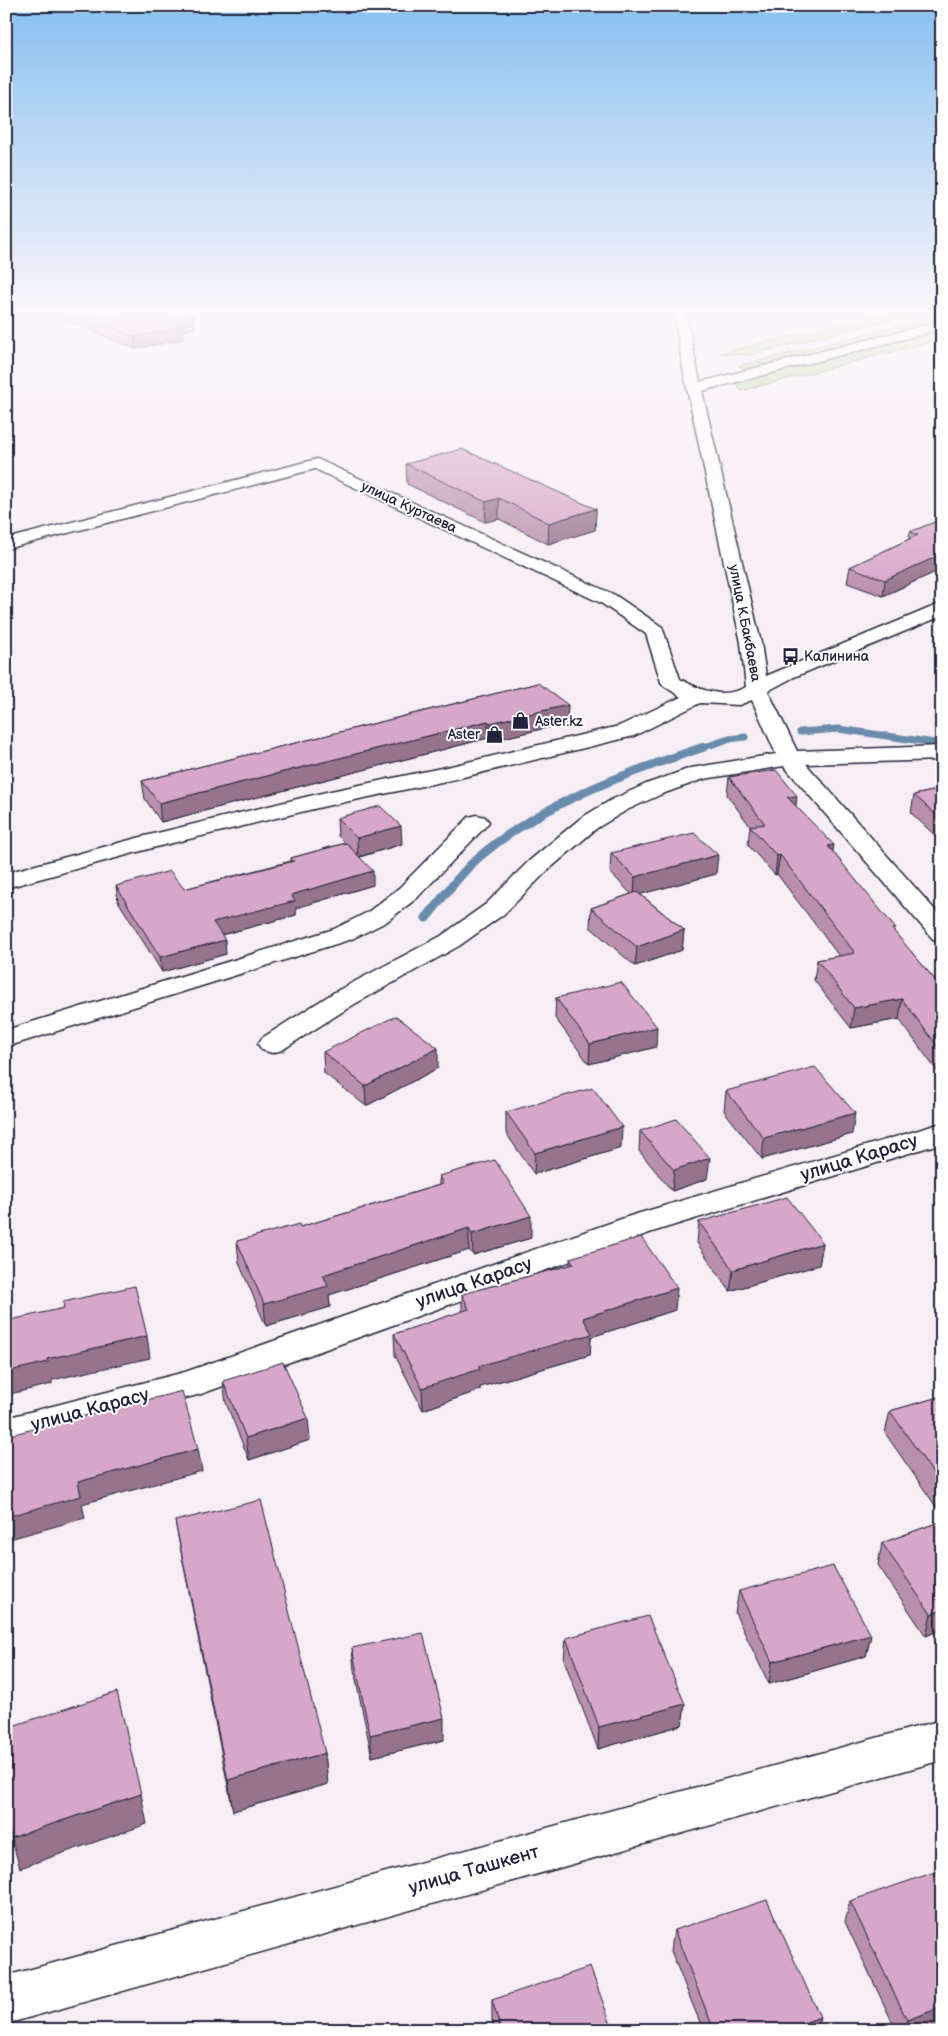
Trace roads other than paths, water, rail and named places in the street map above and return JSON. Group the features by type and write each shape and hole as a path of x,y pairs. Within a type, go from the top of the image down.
{"street":[{"name":"улица К.Бакбаева","path":"704,409 751,643 757,689 789,758 942,934"},
{"name":"улица Куртаева","path":"6,544 316,464 608,599 655,631 671,682 697,697 739,699 787,673 942,609"},
{"path":"6,882 149,842 326,799 451,773 626,731 697,697"},
{"path":"272,1044 343,999 450,941 495,910 538,866 589,823 619,805 699,773 789,758 942,753"},
{"path":"6,1039 343,934 376,918 408,893 478,822"},
{"name":"улица Карасу","path":"6,1432 189,1384 641,1224 942,1133"},
{"name":"улица Ташкент","path":"6,2000 942,1740"}],"waterway":[{"path":"800,732 839,729 942,744"},
{"path":"703,747 729,739 745,737"},
{"path":"426,918 458,878 479,857 530,821 557,805 615,779 703,747"}],"place":[{"name":"Калинина","path":"790,656"},
{"name":"Aster.kz","path":"521,721"},
{"name":"Aster","path":"494,734"}]}
